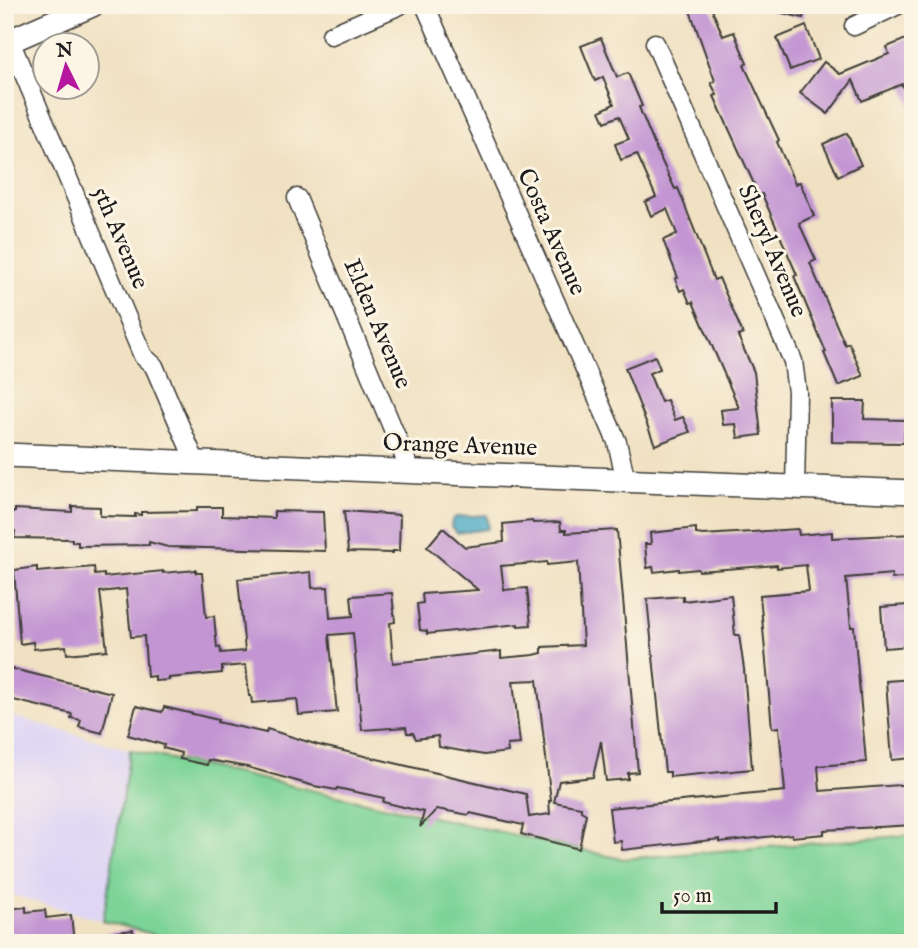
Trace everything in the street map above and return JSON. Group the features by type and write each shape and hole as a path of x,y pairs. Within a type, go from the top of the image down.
{"main road":[{"path":"7,38 92,5"},
{"name":"Orange Avenue","path":"5,455 913,492"}],"street":[{"path":"331,35 400,5"},
{"name":"Costa Avenue","path":"425,5 617,442 626,481"},
{"path":"854,26 898,5"},
{"name":"5th Avenue","path":"7,38 143,356 155,366 195,461"},
{"name":"Sheryl Avenue","path":"655,43 793,361 797,392 795,488"},
{"name":"Elden Avenue","path":"297,198 410,470"}],"shaded area":[{"path":"5,714 130,750 103,921 5,893"}],"green space":[{"path":"130,750 622,859 913,835 913,943 186,943 103,921"}],"water":[{"path":"487,515 488,529 457,533 451,527 452,520 456,517"}],"building":[{"path":"688,5 710,5 723,36 734,32 747,63 744,65 779,140 777,142 795,184 800,182 814,216 799,223 816,260 810,263 845,345 849,343 863,376 838,386 794,276 797,275 762,194 759,195 714,96 717,95 711,83 715,81"},
{"path":"770,5 806,5 803,18 770,10"},
{"path":"806,26 819,59 790,70 777,38"},
{"path":"913,36 913,109 902,84 862,101 853,80 828,114 800,93 824,62 840,74 889,54 887,47"},
{"path":"601,38 617,77 628,73 657,151 675,189 678,188 714,280 719,278 743,334 738,336 754,372 761,435 738,438 736,424 723,425 721,410 739,408 693,302 690,303 684,289 680,291 675,279 678,278 663,240 677,234 667,209 651,216 645,202 656,197 637,154 621,160 615,144 629,139 619,116 605,122 600,111 614,104 603,77 595,81 581,46"},
{"path":"847,133 861,165 838,176 823,144"},
{"path":"655,356 660,369 649,373 661,402 667,400 675,420 683,417 690,432 655,445 625,368"},
{"path":"832,401 865,401 864,419 905,420 904,443 832,442"},
{"path":"72,506 100,507 100,516 135,517 135,514 141,515 141,512 197,511 197,507 222,507 222,516 274,518 274,511 323,512 325,551 168,547 149,542 149,545 78,546 78,542 72,542 72,539 14,538 15,531 8,530 9,512 15,512 15,509 72,512"},
{"path":"344,511 400,515 399,551 348,552"},
{"path":"560,522 561,530 566,530 566,533 617,530 638,772 628,773 628,779 606,781 601,741 593,777 559,781 554,802 581,807 581,811 586,814 579,849 521,834 523,825 470,813 469,815 437,809 420,827 424,812 383,802 384,798 314,786 247,767 208,760 207,765 180,759 181,753 163,748 164,745 128,735 136,706 162,712 164,707 266,733 267,729 318,745 526,794 529,817 550,814 551,801 537,680 513,681 520,744 507,745 508,752 484,755 439,747 438,736 416,739 413,733 407,733 406,727 362,730 353,633 329,635 337,712 299,715 297,699 252,703 246,665 222,667 222,673 169,680 155,681 155,676 147,677 144,636 131,637 126,589 100,592 107,650 67,654 66,646 34,649 33,642 20,644 14,570 37,567 37,572 94,567 95,575 104,574 104,577 163,571 196,570 196,573 202,573 206,617 214,616 217,648 220,647 221,653 245,651 238,579 311,572 312,588 328,587 330,618 353,616 351,596 392,593 395,622 390,623 393,663 501,651 501,658 534,655 542,653 542,647 583,645 578,562 501,566 504,590 527,588 531,625 518,624 427,634 427,631 420,630 417,604 423,603 422,594 478,590 427,547 443,528 465,547 504,542 503,524"},
{"path":"696,528 696,534 703,535 798,529 799,535 832,532 832,538 913,534 913,577 892,579 892,574 846,578 851,627 854,627 866,762 818,766 820,791 913,784 913,825 824,830 824,834 792,837 792,834 720,842 720,839 622,850 621,841 613,842 609,808 785,791 779,727 772,728 760,595 809,591 806,565 654,572 653,567 647,568 645,544 651,544 650,533"},
{"path":"731,595 735,635 739,635 744,669 752,769 670,777 670,772 665,772 647,599 683,596 683,601"},
{"path":"908,605 911,646 884,648 881,607"},
{"path":"5,667 112,693 102,733 79,727 81,720 71,718 72,714 5,698"},
{"path":"913,679 913,758 892,760 886,681"},
{"path":"26,907 26,912 45,910 46,918 71,915 74,943 10,941 7,909"},
{"path":"133,930 135,943 91,943 91,935"}]}
